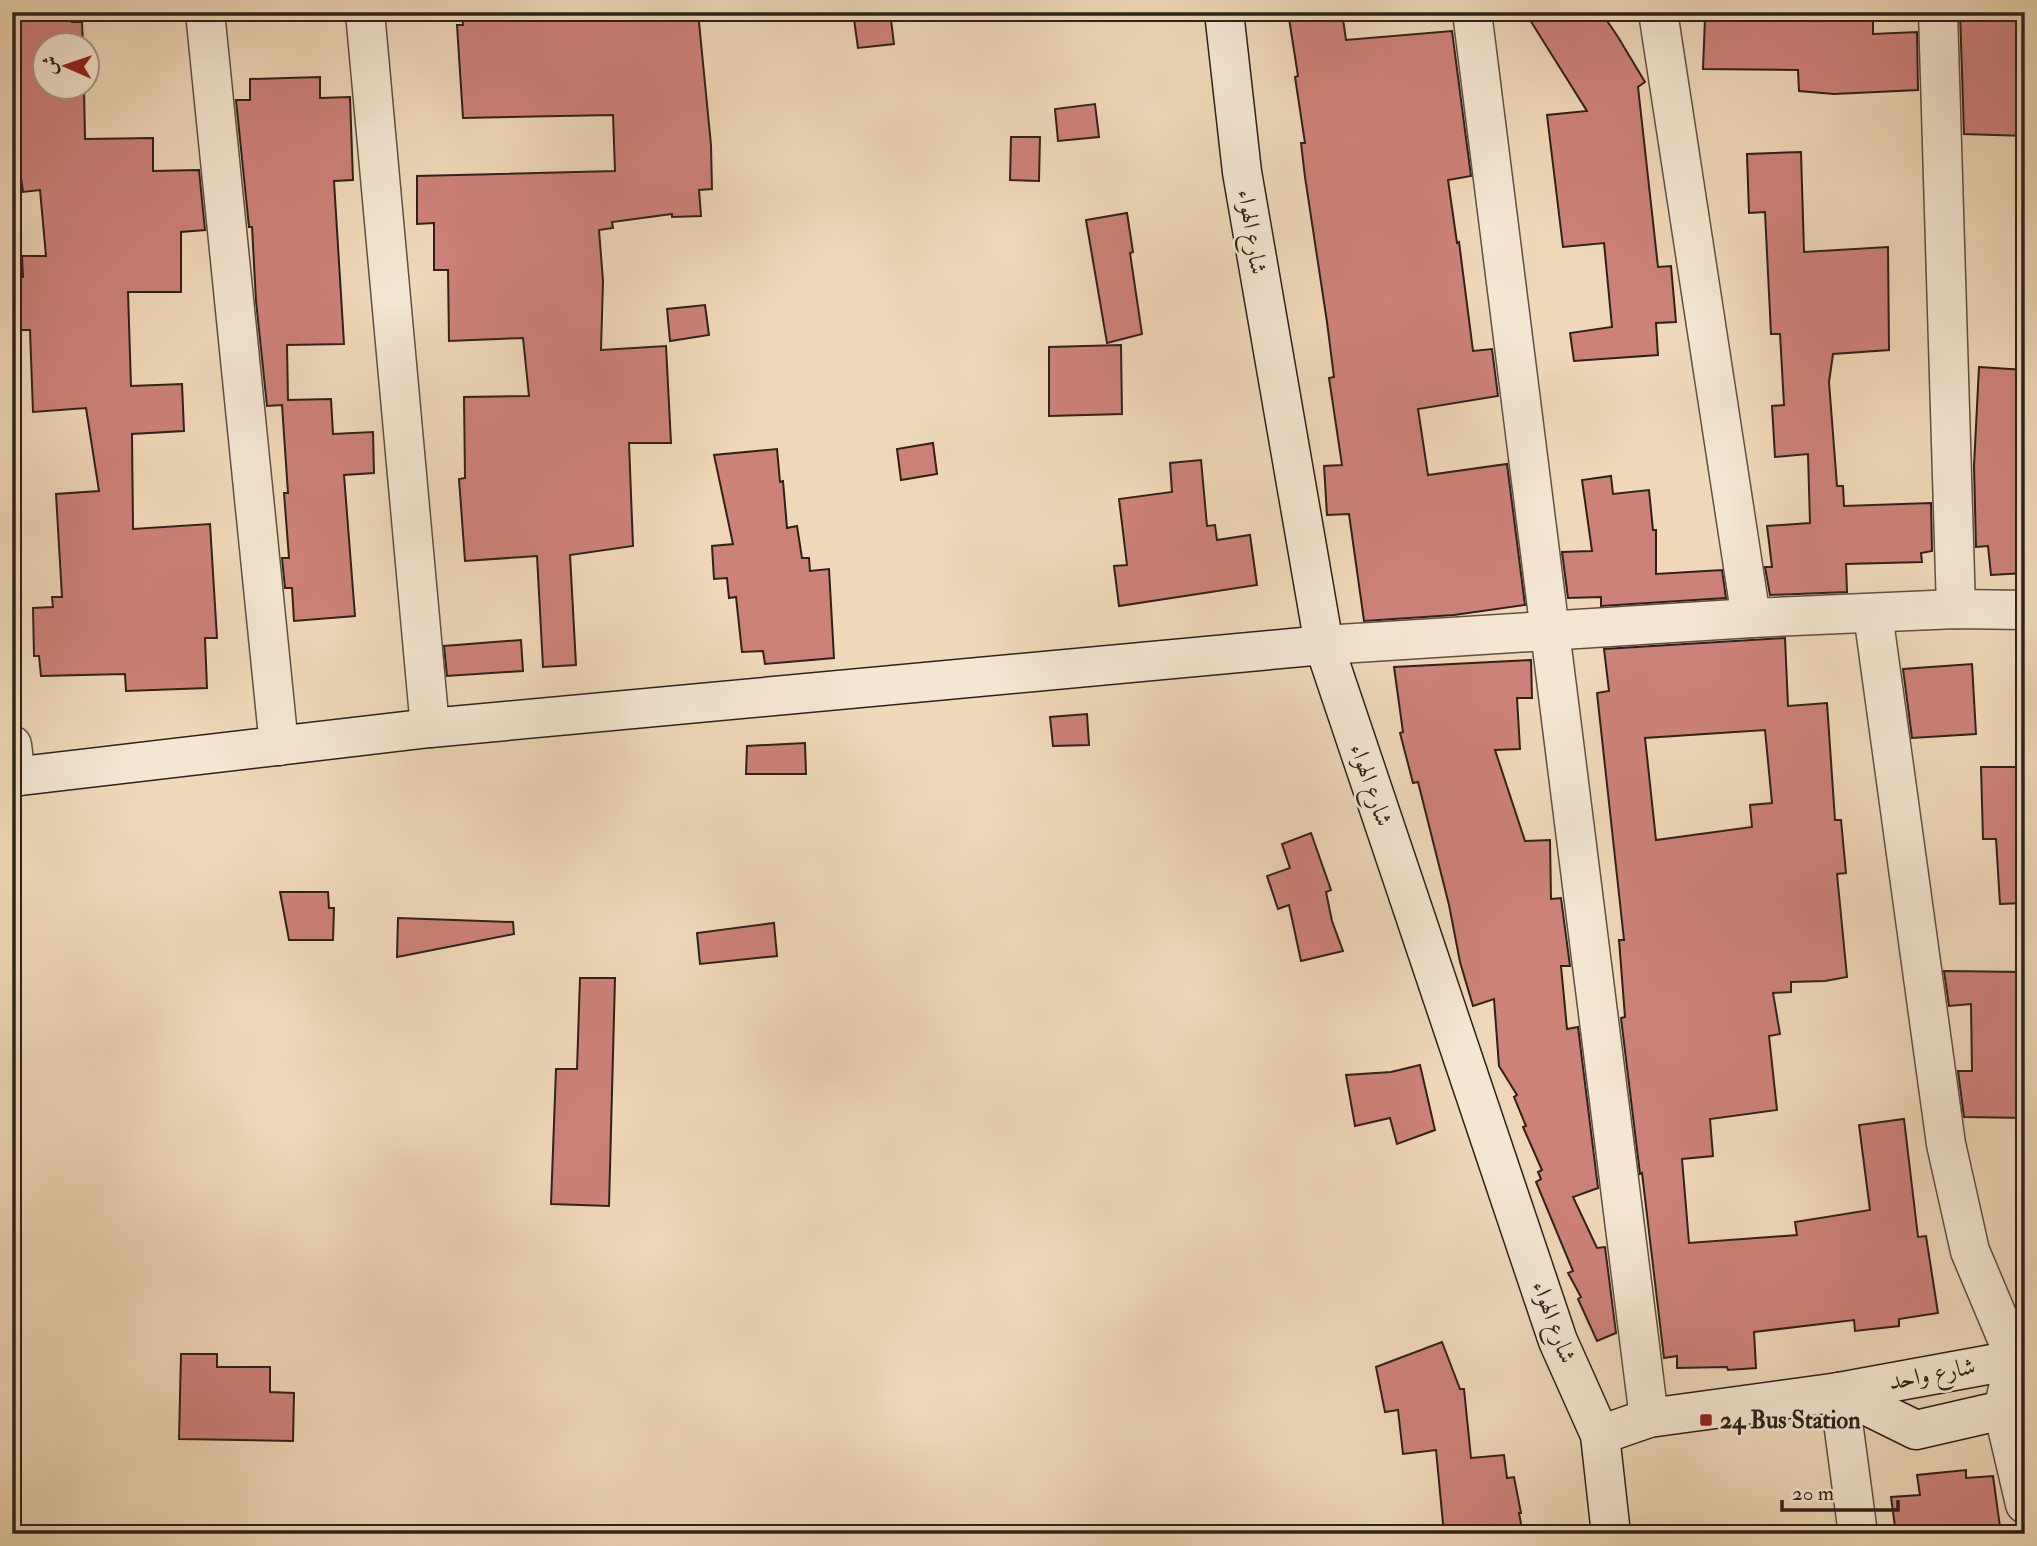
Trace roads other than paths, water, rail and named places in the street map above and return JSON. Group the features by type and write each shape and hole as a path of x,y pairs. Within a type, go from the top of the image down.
{"street":[{"path":"205,12 279,746"},
{"path":"365,12 430,729"},
{"name":"شارع الهواء","path":"1224,12 1244,185 1324,645 1558,1341 1600,1435 1611,1534"},
{"path":"1472,12 1650,1418"},
{"path":"1658,12 1751,618"},
{"path":"1938,12 1956,609"},
{"path":"14,767 279,746 430,729 1324,645 1751,618 1956,609 2025,610"},
{"path":"1873,614 1946,1144 1970,1251 2020,1358 2014,1410 2025,1504"},
{"name":"شارع واحد","path":"1600,1435 1650,1418 1839,1392 2020,1358"},
{"path":"1839,1392 1858,1534"},
{"name":"شارع واحد","path":"1839,1392 1916,1430 2014,1410"}],"place":[{"name":"24 Bus Station","path":"1706,1420"}]}
